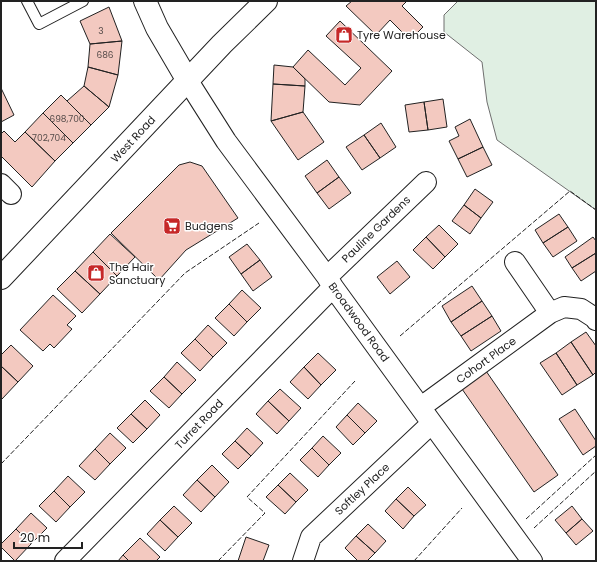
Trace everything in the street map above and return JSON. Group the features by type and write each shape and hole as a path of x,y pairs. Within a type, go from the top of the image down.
{"main road":[{"path":"145,1 157,28 188,82"},
{"name":"West Road","path":"1,278 188,82 222,44 266,1"}],"street":[{"name":"Broadwood Road","path":"188,82 226,141 427,415 526,559"},
{"name":"Pauline Gardens","path":"330,282 426,182"},
{"path":"515,262 550,313"},
{"name":"Turret Road","path":"64,561 330,282"},
{"name":"Cohort Place","path":"427,415 550,313 564,307 581,309 596,320"},
{"name":"Softley Place","path":"302,561 311,537 427,415"}],"lane":[{"path":"27,1 39,24 83,1"}],"green space":[{"path":"458,1 596,1 596,210 497,140 487,102 482,62 444,32 444,15"}],"building":[{"path":"352,1 407,1 402,6 423,27 410,40 390,20 376,35 346,6"},
{"path":"109,7 122,41 90,44 80,21"},
{"path":"340,21 392,71 360,105 329,102 293,67 308,50 345,85 361,68 326,36"},
{"path":"122,41 118,75 88,67 90,44"},
{"path":"274,65 293,67 305,79 305,86 273,84"},
{"path":"88,67 118,75 109,107 84,86"},
{"path":"273,84 305,86 303,112 271,121"},
{"path":"84,86 109,107 91,125 67,101"},
{"path":"1,88 14,115 1,122"},
{"path":"61,95 91,125 73,143 43,113"},
{"path":"443,99 447,127 428,130 424,102"},
{"path":"424,102 428,130 409,132 405,105"},
{"path":"303,112 324,142 298,160 271,121"},
{"path":"43,113 73,143 55,161 25,132"},
{"path":"470,119 483,147 458,159 449,141 459,136 455,127"},
{"path":"381,123 396,147 380,158 364,135"},
{"path":"4,131 15,142 25,132 55,161 32,187 1,156 1,134"},
{"path":"364,135 380,158 362,170 346,147"},
{"path":"483,147 492,165 467,177 458,159"},
{"path":"327,160 339,177 317,193 305,176"},
{"name":"Budgens","path":"190,162 202,166 238,218 186,250 159,280 111,233 179,165"},
{"path":"339,177 351,193 329,209 317,193"},
{"path":"475,189 493,202 481,218 464,205"},
{"path":"464,205 481,218 470,234 452,221"},
{"path":"559,214 568,227 543,243 535,230"},
{"path":"439,225 458,244 445,257 426,237"},
{"path":"568,227 577,241 553,257 543,243"},
{"path":"110,234 135,257 117,276 93,252"},
{"path":"426,237 445,257 433,269 413,250"},
{"path":"593,237 596,241 596,253 572,268 565,257"},
{"path":"247,244 260,260 241,274 229,257"},
{"name":"The Hair Sanctuary","path":"93,252 117,276 100,294 75,271"},
{"path":"596,253 596,271 581,281 572,268"},
{"path":"260,260 272,277 253,291 241,274"},
{"path":"397,261 410,277 390,294 377,277"},
{"path":"75,271 100,294 82,313 57,289"},
{"path":"472,286 482,301 451,322 442,306"},
{"path":"242,290 261,308 247,322 229,304"},
{"path":"53,295 76,316 67,325 72,329 54,348 50,344 43,351 20,330"},
{"path":"482,301 492,316 461,336 451,322"},
{"path":"229,304 247,322 234,336 215,318"},
{"path":"492,316 501,331 471,351 461,336"},
{"path":"208,325 227,343 213,357 195,339"},
{"path":"586,332 596,346 596,372 593,375 571,342"},
{"path":"195,339 213,357 200,371 181,353"},
{"path":"571,342 593,375 577,385 556,353"},
{"path":"11,345 33,366 18,382 1,366 1,355"},
{"path":"318,353 336,370 321,385 304,367"},
{"path":"556,353 577,385 562,395 540,363"},
{"path":"177,362 196,380 182,394 164,377"},
{"path":"1,366 18,382 2,399 1,398"},
{"path":"304,367 321,385 308,399 290,382"},
{"path":"486,371 558,475 534,492 462,389"},
{"path":"164,377 182,394 169,408 150,391"},
{"path":"280,389 301,408 289,421 268,401"},
{"path":"145,400 160,415 147,429 131,414"},
{"path":"268,401 289,421 277,434 256,414"},
{"path":"358,403 377,421 365,433 347,415"},
{"path":"575,409 596,441 596,446 583,455 559,419"},
{"path":"131,414 147,429 133,443 117,428"},
{"path":"347,415 365,433 353,445 336,427"},
{"path":"247,428 263,443 251,456 235,441"},
{"path":"110,433 126,448 110,464 95,449"},
{"path":"323,436 341,453 329,465 312,448"},
{"path":"235,441 251,456 238,469 222,454"},
{"path":"312,448 329,465 318,477 300,460"},
{"path":"95,449 110,464 95,480 79,466"},
{"path":"212,465 229,482 215,497 197,480"},
{"path":"290,473 308,490 296,502 278,485"},
{"path":"68,476 85,492 70,507 54,491"},
{"path":"197,480 215,497 201,512 183,495"},
{"path":"278,485 296,502 285,514 266,497"},
{"path":"408,487 426,505 414,516 396,499"},
{"path":"54,491 70,507 56,522 39,506"},
{"path":"396,499 414,516 403,529 385,511"},
{"path":"174,506 192,523 178,537 160,520"},
{"path":"572,506 582,519 566,533 555,520"},
{"path":"31,513 47,528 31,544 16,529"},
{"path":"582,519 593,531 576,545 566,533"},
{"path":"160,520 178,537 165,551 147,534"},
{"path":"368,524 386,541 375,553 356,536"},
{"path":"16,529 31,544 15,561 1,547 1,544"},
{"path":"356,536 375,553 367,561 358,561 345,548"},
{"path":"246,537 269,545 263,561 238,561"},
{"path":"140,538 160,557 156,561 129,561 123,555"},
{"path":"123,555 129,561 118,561"}],"fence":[{"path":"400,336 570,191 596,210"},
{"path":"1,464 185,273 259,223"},
{"path":"218,561 265,513 247,497 355,381"},
{"path":"526,519 596,455"},
{"path":"534,528 596,471"},
{"path":"414,561 462,508"}],"place":[{"name":"Tyre Warehouse","path":"344,35"},
{"name":"Budgens","path":"172,226"},
{"name":"The Hair Sanctuary","path":"96,273"}]}
